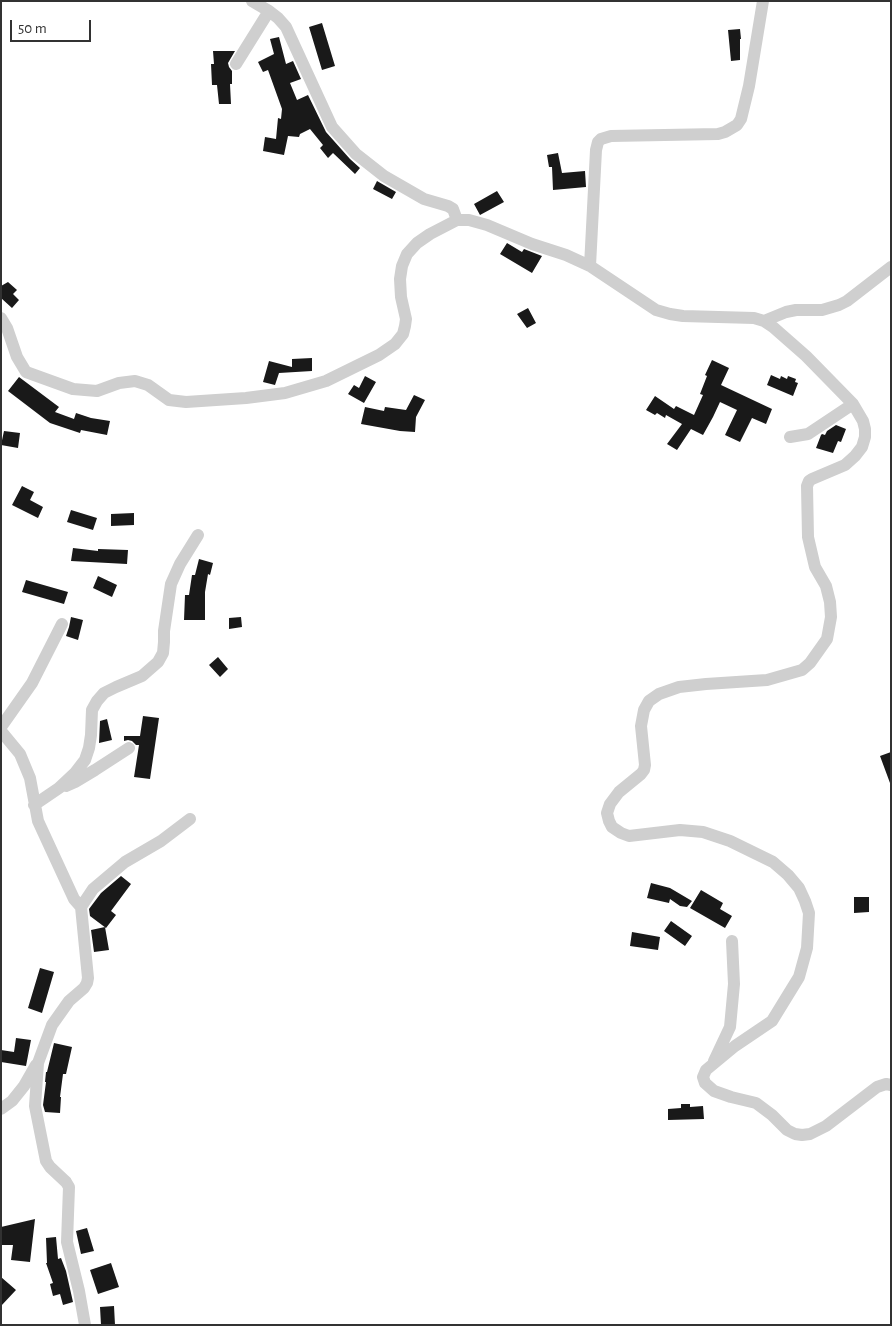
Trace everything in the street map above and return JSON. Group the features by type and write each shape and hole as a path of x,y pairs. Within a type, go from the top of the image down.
{"street":[{"path":"252,1 269,11 286,27 332,127 356,154 384,176 424,199 453,208 457,220"},
{"path":"590,266 598,142 611,136 718,134 737,125 741,118 749,86 762,1"},
{"path":"236,64 269,11"},
{"path":"1,318 7,328 17,357 26,372 73,389 97,391 119,383 135,381 148,385 169,400 186,402 286,393 326,381 379,355 395,344 403,334 405,326 406,318 400,279 402,266 407,254 424,238 457,220 469,220 566,255 590,266 656,310 682,316 754,318 764,321 773,327 806,356 853,404 863,421 865,429 862,447 845,465 812,479 807,486 808,537 815,567 826,586 830,602 831,617 827,639 810,663 802,670 767,680 679,687 659,694 649,701 644,710 642,726 644,770 619,792 610,804 607,812 612,827 629,836 680,830 703,832 730,841 773,862 799,888 805,901 809,913 806,948 799,977 772,1021 735,1046 706,1070 704,1074 705,1083 714,1091 756,1103 787,1130 802,1135 810,1134 826,1126 877,1087 886,1084 891,1085"},
{"path":"764,321 786,312 822,310 839,305 891,267"},
{"path":"790,437 808,434 853,404"},
{"path":"34,805 59,788 75,773 85,760 91,735 92,710 97,701 116,687 142,676 158,662 163,652 164,630 171,584 180,564 198,535"},
{"path":"1,1109 12,1101 24,1086 38,1063 52,1025 69,1001 84,988 88,978 81,907 74,899 38,821 30,778 20,754 1,729 32,683 62,624"},
{"path":"59,788 75,782 129,748"},
{"path":"81,907 93,889 124,862 161,841 190,819"},
{"path":"712,1065 730,1027 734,984 732,941"},
{"path":"38,1063 35,1106 48,1164 69,1187 67,1242 85,1325"}],"building":[{"path":"322,23 335,66 322,70 309,27"},
{"path":"740,29 740,60 731,61 728,30"},
{"path":"279,37 286,64 293,61 301,79 290,83 297,100 308,95 326,132 360,168 355,174 333,153 328,158 320,148 323,145 310,129 300,134 299,137 288,136 284,155 263,151 265,137 276,139 278,118 281,119 282,109 268,70 263,72 258,62 274,54 270,39"},
{"path":"213,51 235,51 228,63 232,71 232,84 230,84 231,104 219,104 217,85 212,85 211,64 214,64"},
{"path":"558,153 562,173 585,171 586,187 553,190 552,167 549,167 547,155"},
{"path":"377,181 396,192 392,199 373,189"},
{"path":"497,191 504,202 480,215 474,204"},
{"path":"507,243 522,252 524,249 542,256 532,273 500,254"},
{"path":"8,282 17,290 13,294 19,300 12,308 1,298 1,286"},
{"path":"528,308 536,323 527,328 517,314"},
{"path":"312,358 312,371 279,373 275,385 263,382 269,361 292,367 292,359"},
{"path":"712,360 729,368 721,385 772,409 766,424 752,418 740,442 725,435 737,410 720,402 703,435 691,429 677,450 667,444 682,424 666,415 665,418 657,413 655,415 646,410 655,396 674,409 676,406 694,415 703,395 700,394 707,376 705,375"},
{"path":"771,375 780,379 781,376 787,379 788,376 796,379 795,382 798,383 793,396 767,385"},
{"path":"365,376 376,382 364,403 348,394 354,385 359,388"},
{"path":"19,377 59,407 55,412 74,419 76,413 110,421 107,435 81,430 80,433 50,423 8,391"},
{"path":"414,395 425,400 416,417 415,432 361,424 365,407 384,411 385,407 406,410"},
{"path":"836,425 846,429 841,442 838,441 833,453 816,448 821,435 825,435 827,431"},
{"path":"4,431 20,433 18,448 1,445"},
{"path":"22,486 34,492 30,500 43,507 38,518 12,505"},
{"path":"71,510 97,518 93,530 67,522"},
{"path":"134,513 134,525 111,526 111,514"},
{"path":"73,548 98,551 98,549 128,550 127,564 71,561"},
{"path":"199,559 213,563 210,575 208,574 205,592 205,620 184,620 185,595 189,595 192,575 195,575"},
{"path":"98,576 117,585 112,597 93,588"},
{"path":"26,580 68,592 64,604 22,592"},
{"path":"71,617 83,620 78,640 66,636"},
{"path":"241,617 242,627 229,629 229,618"},
{"path":"218,657 228,669 220,677 209,665"},
{"path":"143,716 159,718 150,779 134,777 139,745 132,741 124,741 124,736 140,736"},
{"path":"107,719 112,740 99,743 100,721"},
{"path":"891,752 891,783 890,783 880,756"},
{"path":"121,876 131,884 111,911 116,915 106,928 90,916 89,909 101,893"},
{"path":"651,883 670,888 692,901 687,907 680,906 670,899 669,903 647,898"},
{"path":"701,890 723,903 720,909 732,916 725,928 690,908"},
{"path":"854,897 869,897 869,912 854,913"},
{"path":"671,921 692,936 685,946 664,931"},
{"path":"105,927 109,950 94,952 91,930"},
{"path":"632,932 660,937 658,950 630,946"},
{"path":"40,968 54,972 42,1013 28,1008"},
{"path":"16,1038 31,1040 26,1066 1,1062 1,1050 14,1052"},
{"path":"54,1043 72,1047 66,1074 63,1074 60,1113 45,1112 43,1105 46,1072"},
{"path":"681,1104 690,1104 690,1107 703,1106 704,1119 668,1120 668,1109 681,1108"},
{"path":"35,1219 30,1262 11,1260 13,1245 1,1245 1,1227"},
{"path":"87,1228 94,1251 81,1254 76,1231"},
{"path":"56,1237 58,1259 61,1258 66,1271 73,1302 63,1305 60,1294 53,1296 50,1284 53,1283 46,1263 46,1238"},
{"path":"111,1263 119,1287 98,1294 90,1270"},
{"path":"1,1277 16,1290 1,1306"},
{"path":"114,1306 115,1325 101,1325 100,1307"}]}
